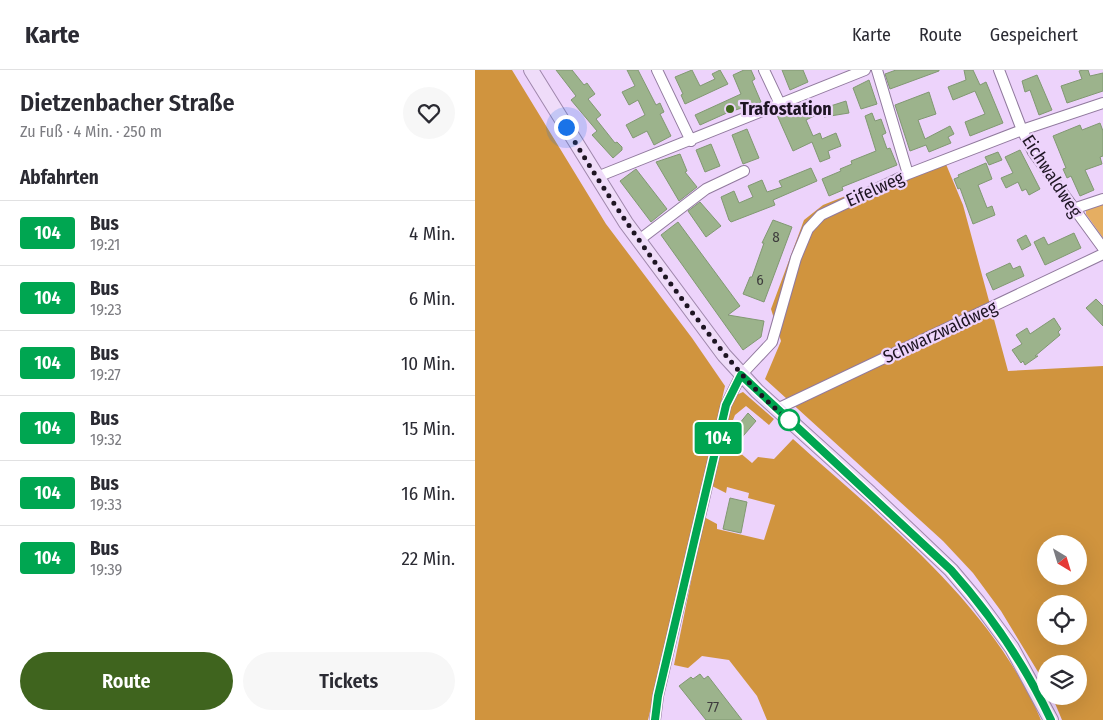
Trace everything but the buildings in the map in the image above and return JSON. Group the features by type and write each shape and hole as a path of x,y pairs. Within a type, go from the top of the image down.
{"main road":[{"path":"531,70 597,177 639,240 741,375 890,512 961,582 1012,648 1051,720"}],"street":[{"path":"657,70 691,141"},
{"path":"763,70 780,104"},
{"path":"597,177 865,70"},
{"path":"877,70 909,174"},
{"name":"Eichwaldweg","path":"999,70 1022,130 1033,152 1103,248"},
{"name":"Eifelweg","path":"655,720 658,696 726,405 741,375 772,342 789,278 803,240 815,221 834,207 909,174 1022,130 1103,103"},
{"path":"639,240 706,189 744,171"},
{"path":"1073,209 1103,199"},
{"name":"Schwarzwaldweg","path":"777,409 1103,254"}],"shaded area":[{"path":"475,70 512,70 606,224 692,338 725,386 648,720 475,720"},
{"path":"943,157 963,205 1008,371 1103,366 1103,720 1062,720 1056,705 1087,705 1087,655 1037,655 1037,670 1001,611 973,573 943,541 765,379 781,341 771,309 804,220 823,205"},
{"path":"1103,204 1103,238 1086,214 1086,209"},
{"path":"743,392 774,419 769,425 746,406 735,415 722,448 732,446 752,463 758,457 774,459 793,439 899,534 965,602 994,638 1020,678 1041,720 767,720 757,696 729,660 702,656 688,668 674,665 704,517 717,524 717,529 764,540 775,505 748,498 749,493 727,487 726,493 712,486 730,408 734,396"}],"bus line":[{"name":"104","path":"655,720 658,696 726,405 741,375 951,570 978,602 1012,648 1033,683 1051,720"}],"place":[{"name":"Trafostation","path":"730,109"}],"route":[{"path":"566,127 626,223 724,355 741,375 789,420"}]}
